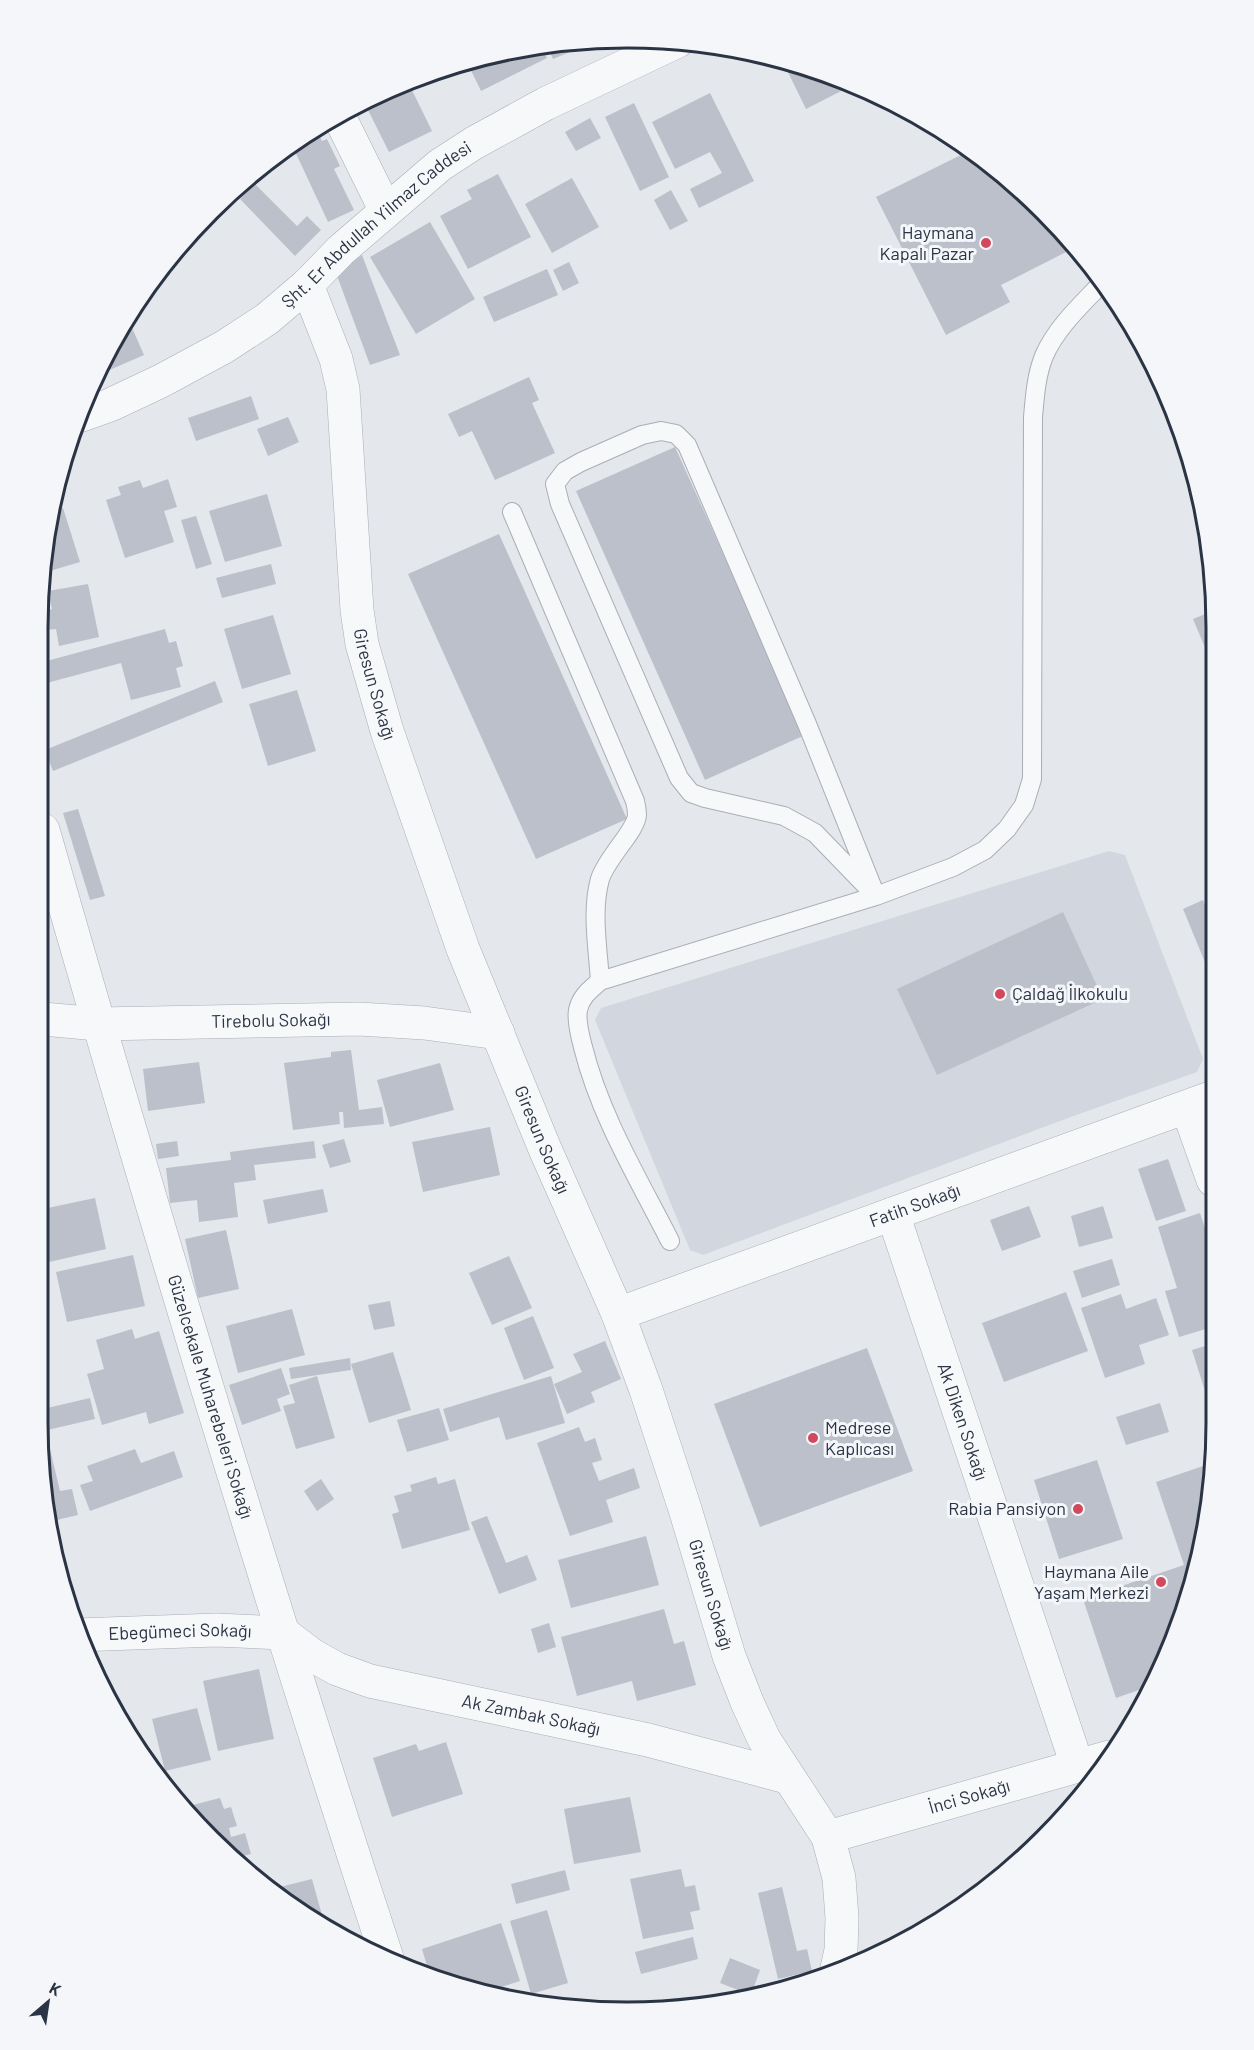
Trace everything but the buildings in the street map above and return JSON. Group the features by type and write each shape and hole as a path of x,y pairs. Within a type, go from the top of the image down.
{"street":[{"name":"Şht. Er Abdullah Yilmaz Caddesi","path":"89,412 151,386 224,347 267,319 307,285 341,250 440,165 474,143 545,104 661,49"},
{"path":"343,123 387,211"},
{"name":"Giresun Sokağı","path":"307,285 333,350 343,390 351,491 354,575 362,644 387,731 464,949 545,1149 618,1314 686,1509 729,1656 764,1739 828,1837 839,1878 842,1918 838,1962"},
{"name":"Güzelcekale Muharebeleri Sokağı","path":"48,848 98,1024 282,1633 384,1948"},
{"name":"Tirebolu Sokağı","path":"48,1019 98,1024 359,1019 424,1023 498,1033"},
{"path":"1200,1102 1206,1138"},
{"name":"Fatih Sokağı","path":"618,1314 1200,1102"},
{"name":"Ak Diken Sokağı","path":"893,1214 1077,1765"},
{"name":"Ebegümeci Sokağı","path":"88,1635 216,1630 282,1633"},
{"name":"Ak Zambak Sokağı","path":"282,1633 312,1655 337,1669 370,1681 648,1740 787,1777"},
{"name":"İnci Sokağı","path":"828,1837 1097,1760"}],"lane":[{"path":"670,1241 609,1122 590,1076 578,1012 583,996 600,981 876,896 953,867 984,850 1007,829 1024,805 1032,779 1033,417 1037,381 1044,356 1058,332 1096,289"},
{"path":"661,430 676,434 687,445 807,724 876,896 815,832 784,816 691,793 679,778 560,504 555,484 565,471 642,435 661,430"},
{"path":"512,512 635,801 637,815 631,830 608,861 600,879 596,904 600,981"}],"shaded area":[{"path":"1109,851 1125,855 1203,1059 1197,1072 703,1255 690,1250 595,1020 601,1008"}],"place":[{"name":"Haymana Kapalı Pazar","path":"986,243"},
{"name":"Çaldağ İlkokulu","path":"1000,994"},
{"name":"Medrese Kaplıcası","path":"813,1438"},
{"name":"Rabia Pansiyon","path":"1078,1509"},
{"name":"Haymana Aile Yaşam Merkezi","path":"1161,1582"}]}
